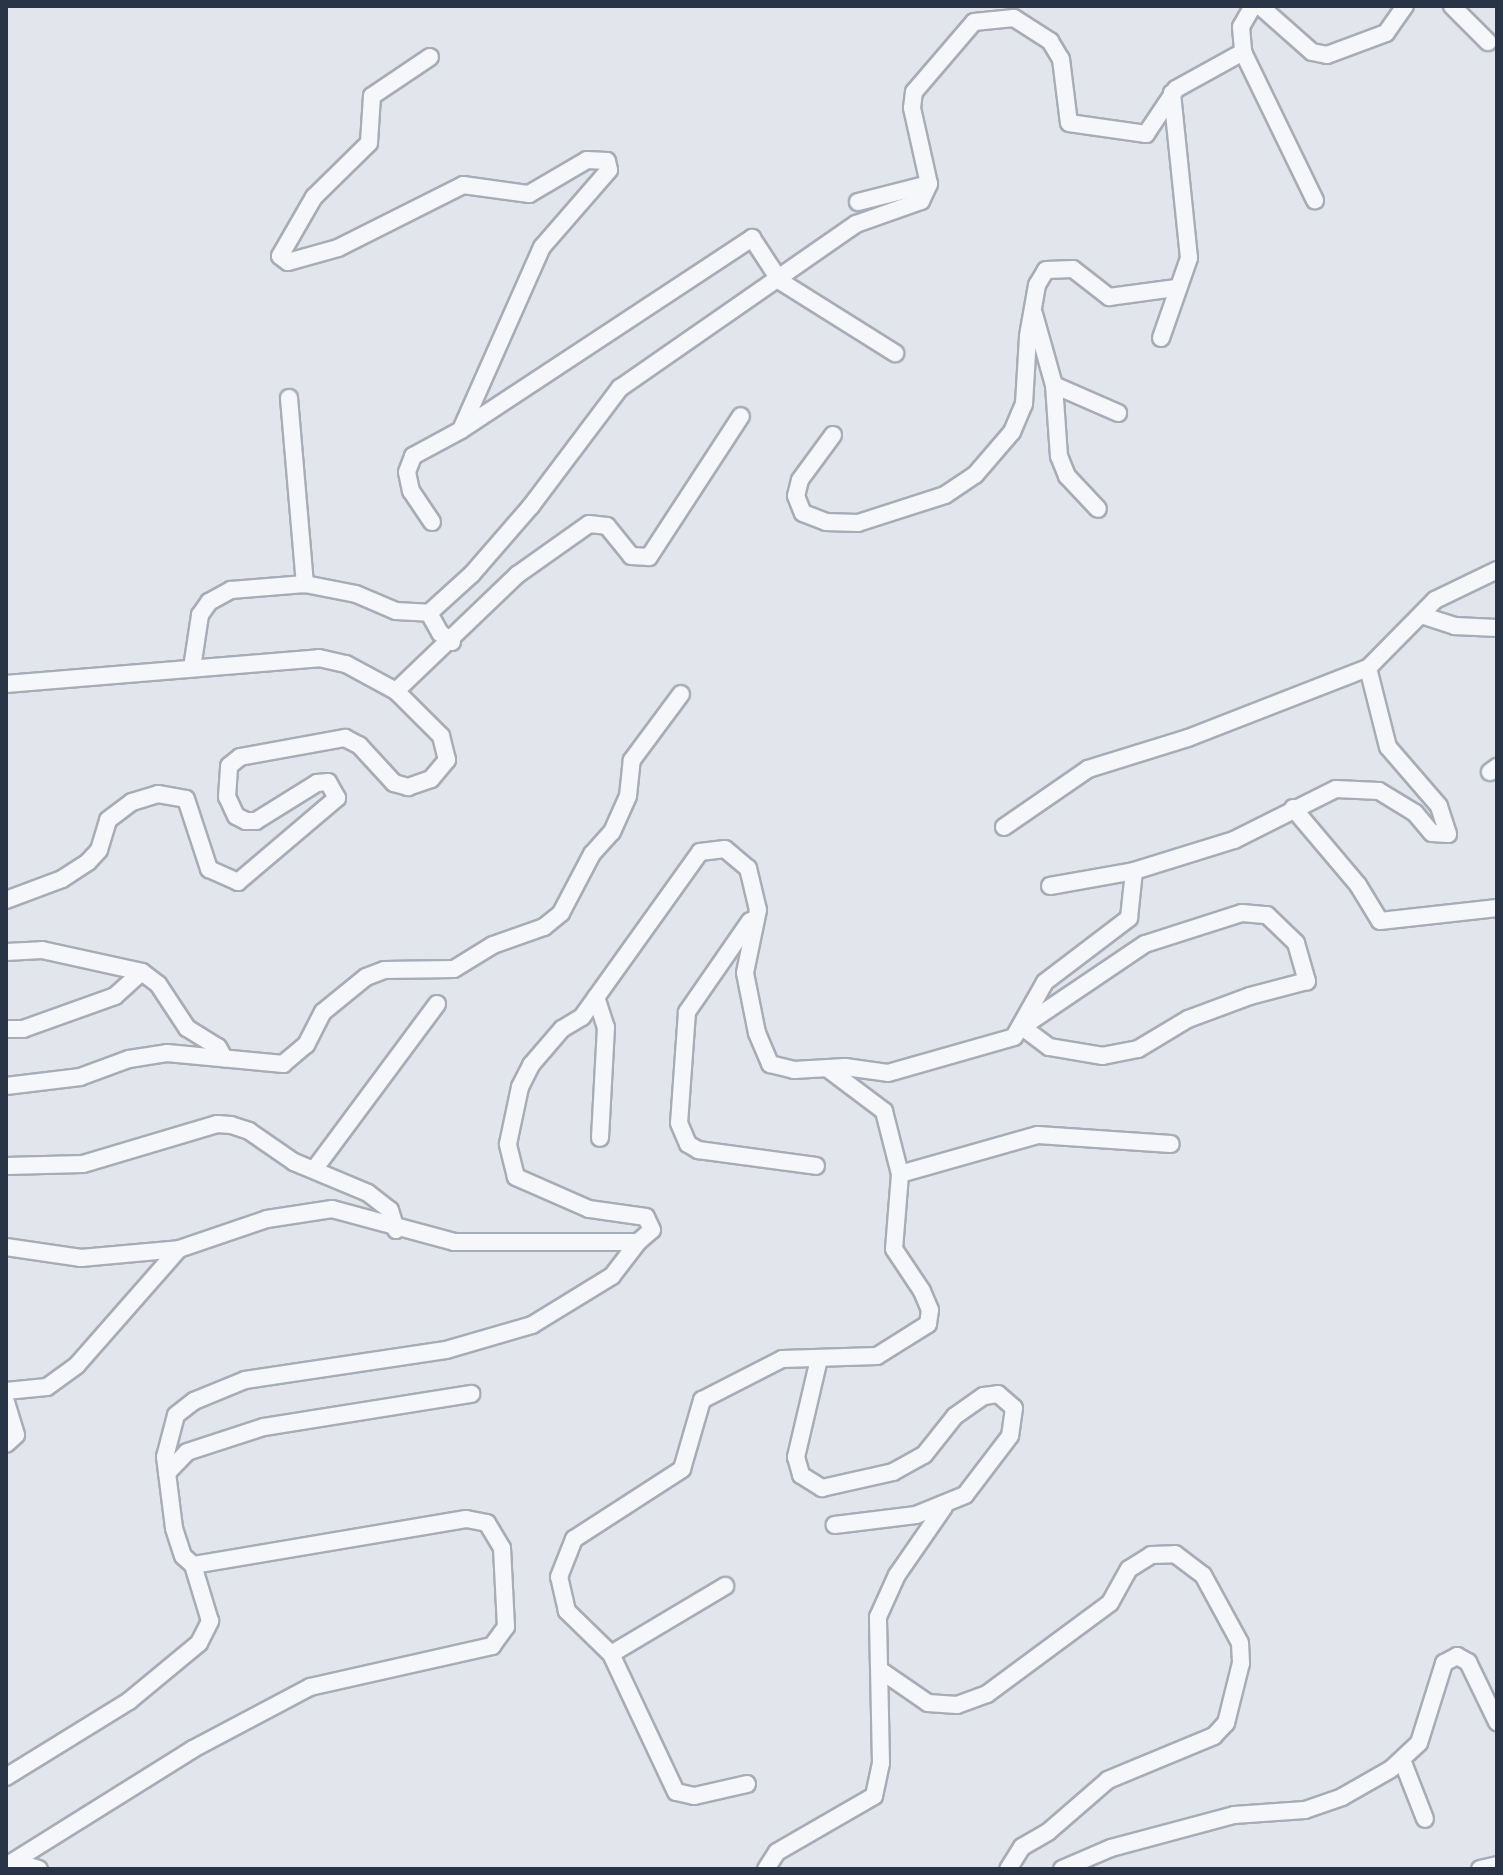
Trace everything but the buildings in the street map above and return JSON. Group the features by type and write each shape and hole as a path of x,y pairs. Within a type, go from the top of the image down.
{"street":[{"path":"1253,6 1241,27 1243,52 1315,200"},
{"path":"1260,6 1312,52 1327,55 1386,33 1405,6"},
{"path":"1452,6 1488,42"},
{"path":"192,668 200,615 209,602 231,590 305,584 356,594 396,611 429,613 472,574 531,506 620,388 780,281 856,224 921,201 929,184 914,92 974,22 1018,12 1041,32 1057,51 1069,123 1146,134 1172,93 1243,52"},
{"path":"430,57 372,96 369,143 314,197 280,256 288,262 338,248 463,185 529,194 587,160 607,161 609,170 542,247 461,430"},
{"path":"1161,338 1189,258 1172,93"},
{"path":"858,202 929,184"},
{"path":"432,522 411,491 407,472 413,456 461,430 752,238 780,281 895,353"},
{"path":"833,435 800,480 796,496 803,513 826,522 858,523 945,495 975,475 1012,432 1024,404 1032,313 1040,278 1054,266 1087,277 1109,297 1176,288"},
{"path":"1032,313 1054,385 1059,456 1067,476 1098,509"},
{"path":"1054,385 1118,413"},
{"path":"289,398 305,584"},
{"path":"396,691 452,642 517,575 589,524 607,526 631,556 649,557 741,416"},
{"path":"1004,827 1088,769 1188,738 1368,668 1406,625 1424,616 1435,600 1497,570"},
{"path":"429,613 440,633 452,642"},
{"path":"1424,616 1455,626 1497,628"},
{"path":"6,684 319,658 346,664 396,691 441,736 447,760 431,779 408,787 394,783 359,745 345,738 328,737 240,757 229,766 227,797 236,816 246,821 256,821 317,783 328,782 337,798 238,882 209,869 186,799 158,794 132,802 114,814 88,862 62,879 6,900"},
{"path":"1050,886 1134,871 1234,840 1336,789 1379,791 1415,813 1432,833 1448,834 1439,806 1388,747 1368,668"},
{"path":"6,1086 80,1077 129,1059 167,1053 283,1064 306,1045 323,1012 366,977 384,970 454,969 493,945 544,927 561,913 592,854 612,832 628,796 632,760 681,694"},
{"path":"1293,808 1358,885 1380,921 1497,908"},
{"path":"6,1777 129,1701 199,1643 210,1621 193,1565 183,1556 174,1528 167,1473 168,1431 176,1415 215,1390 309,1367 446,1350 510,1333 555,1313 612,1276 638,1242 652,1230 646,1217 589,1209 516,1177 508,1160 520,1087 531,1065 562,1029 582,1017 700,852 725,849 739,857 756,892 758,910 745,973 757,1033 770,1064 794,1070 827,1068 888,1073 1005,1041 1022,1027 1145,944 1242,913 1267,915 1296,943 1307,981 1188,1019 1138,1049 1103,1056 1049,1047 1022,1027"},
{"path":"1022,1027 1045,982 1129,918 1134,871"},
{"path":"758,910 687,1012 679,1123 688,1144 698,1150 816,1166"},
{"path":"6,952 42,950 142,972 158,984 187,1028 218,1047 224,1058"},
{"path":"6,1029 23,1029 115,996 142,972"},
{"path":"596,997 606,1027 600,1138"},
{"path":"316,1167 437,1004"},
{"path":"747,1784 694,1796 676,1792 611,1654 567,1611 559,1593 562,1562 574,1539 682,1469 702,1400 782,1359 877,1356 928,1324 930,1310 922,1291 894,1249 900,1174 884,1111 827,1068"},
{"path":"6,1166 83,1164 217,1124 249,1131 294,1162 316,1167 384,1204 396,1230"},
{"path":"900,1174 1038,1135 1171,1144"},
{"path":"6,1247 81,1258 179,1249 303,1211 332,1209 396,1230 498,1245 638,1242"},
{"path":"6,1391 47,1387 77,1365 179,1249"},
{"path":"819,1359 796,1457 801,1475 822,1488 893,1472 924,1455 955,1416 984,1396 998,1394 1014,1408 1010,1436 965,1495 944,1507 835,1525"},
{"path":"167,1473 187,1452 264,1427 471,1394"},
{"path":"6,1402 16,1435 6,1444"},
{"path":"766,1869 777,1852 874,1796 881,1763 878,1617 897,1575 944,1507"},
{"path":"11,1864 58,1831 126,1796 193,1749 310,1687 492,1646 506,1627 499,1540 487,1523 466,1519 193,1565"},
{"path":"880,1670 928,1703 957,1705 987,1694 1110,1603 1129,1569 1151,1555 1175,1554 1203,1575 1240,1643 1241,1663 1226,1723 1214,1736 1108,1780 1048,1832 1022,1847 1008,1869"},
{"path":"611,1654 725,1586"},
{"path":"1062,1869 1111,1848 1234,1815 1305,1810 1342,1797 1402,1760 1419,1743 1444,1663 1457,1656 1468,1662 1497,1722"},
{"path":"1402,1760 1425,1819"},
{"path":"11,1864 39,1869"},
{"path":"1480,1869 1497,1865"}]}
